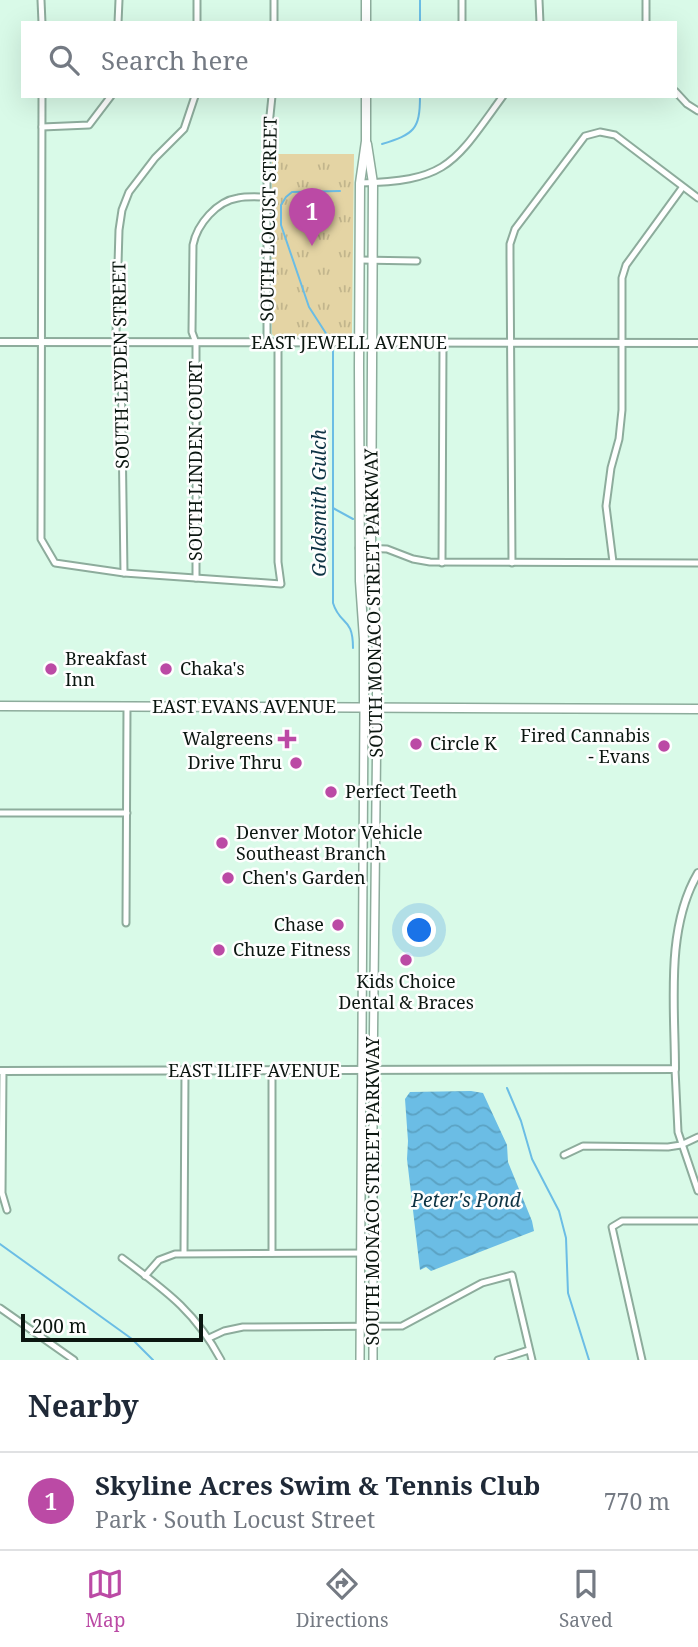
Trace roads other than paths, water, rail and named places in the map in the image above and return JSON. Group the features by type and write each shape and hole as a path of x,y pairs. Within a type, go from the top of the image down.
{"main road":[{"path":"366,0 366,21"},
{"name":"SOUTH MONACO STREET PARKWAY","path":"360,1360 365,643 359,548 360,183 366,141 366,98"},
{"name":"SOUTH MONACO STREET PARKWAY","path":"366,141 373,183 372,548 377,639 373,1360"},
{"name":"EAST EVANS AVENUE","path":"0,706 698,709"}],"street":[{"path":"41,0 41,21"},
{"path":"118,21 119,0"},
{"path":"197,0 197,21"},
{"path":"274,0 274,21"},
{"path":"462,0 462,21"},
{"path":"539,0 540,21"},
{"path":"646,0 646,21"},
{"path":"677,92 698,111"},
{"path":"42,98 41,539 55,563 124,573 196,578"},
{"path":"43,127 89,125 109,98"},
{"name":"SOUTH LEYDEN STREET","path":"124,573 121,356 116,334 118,244 122,210 129,192 155,158 184,129 194,98"},
{"name":"SOUTH LOCUST STREET","path":"267,342 267,145 272,98"},
{"path":"360,183 416,179 446,166 462,152 502,98"},
{"path":"512,563 510,244 515,229 585,136 600,132 615,135 698,198"},
{"path":"613,562 606,506 621,419 622,278 626,265 682,187"},
{"name":"SOUTH LINDEN COURT","path":"196,578 196,343 192,332 195,233 208,216 226,201 239,197 267,197"},
{"path":"360,260 416,261"},
{"name":"EAST JEWELL AVENUE","path":"0,342 698,343"},
{"name":"SOUTH LOCUST STREET","path":"196,578 281,584 278,565 278,342"},
{"path":"442,563 443,343"},
{"path":"359,548 392,550 420,561 442,563 698,563"},
{"path":"126,923 127,706"},
{"path":"0,813 127,813"},
{"path":"698,873 685,899 676,936 676,1119 681,1145 698,1192"},
{"name":"EAST ILIFF AVENUE","path":"1,1071 676,1069"},
{"path":"272,1070 272,1253"},
{"path":"1,1071 2,1193 7,1210"},
{"path":"184,1253 185,1071"},
{"path":"564,1155 583,1146 681,1145 698,1137"},
{"path":"642,1360 612,1227 622,1221 698,1221"},
{"path":"145,1276 167,1256 184,1253 373,1253"},
{"path":"122,1258 186,1308 209,1338 221,1360"},
{"path":"209,1338 232,1328 373,1328 407,1324 482,1283 512,1275 532,1360"},
{"path":"0,1308 74,1360"},
{"path":"498,1360 529,1350"}],"water":[{"name":"Peter's Pond","path":"410,1092 483,1093 507,1145 508,1162 534,1231 431,1271 426,1267 420,1270 407,1159 405,1099"}],"waterway":[{"name":"Goldsmith Gulch","path":"420,0 420,21"},
{"name":"Goldsmith Gulch","path":"382,144 413,129 419,116 420,98"},
{"name":"Goldsmith Gulch","path":"327,335 309,307 281,225 281,205 292,192 340,191"},
{"name":"Goldsmith Gulch","path":"333,351 333,603 349,626 353,648"},
{"path":"333,508 353,519"},
{"name":"Goldsmith Gulch","path":"507,1088 521,1121 532,1159 559,1211 566,1238 568,1293 589,1360"},
{"path":"0,1244 132,1339 153,1360"}],"place":[{"name":"Skyline Acres Swim & Tennis Club","path":"312,246"},
{"name":"Breakfast Inn","path":"51,669"},
{"name":"Chaka's","path":"166,669"},
{"name":"Walgreens","path":"287,739"},
{"name":"Circle K","path":"416,744"},
{"name":"Fired Cannabis - Evans","path":"664,746"},
{"name":"Drive Thru","path":"296,763"},
{"name":"Perfect Teeth","path":"331,792"},
{"name":"Denver Motor Vehicle Southeast Branch","path":"222,843"},
{"name":"Chen's Garden","path":"228,878"},
{"name":"Chase","path":"338,925"},
{"name":"Chuze Fitness","path":"219,950"},
{"name":"Kids Choice Dental & Braces","path":"406,960"}]}
